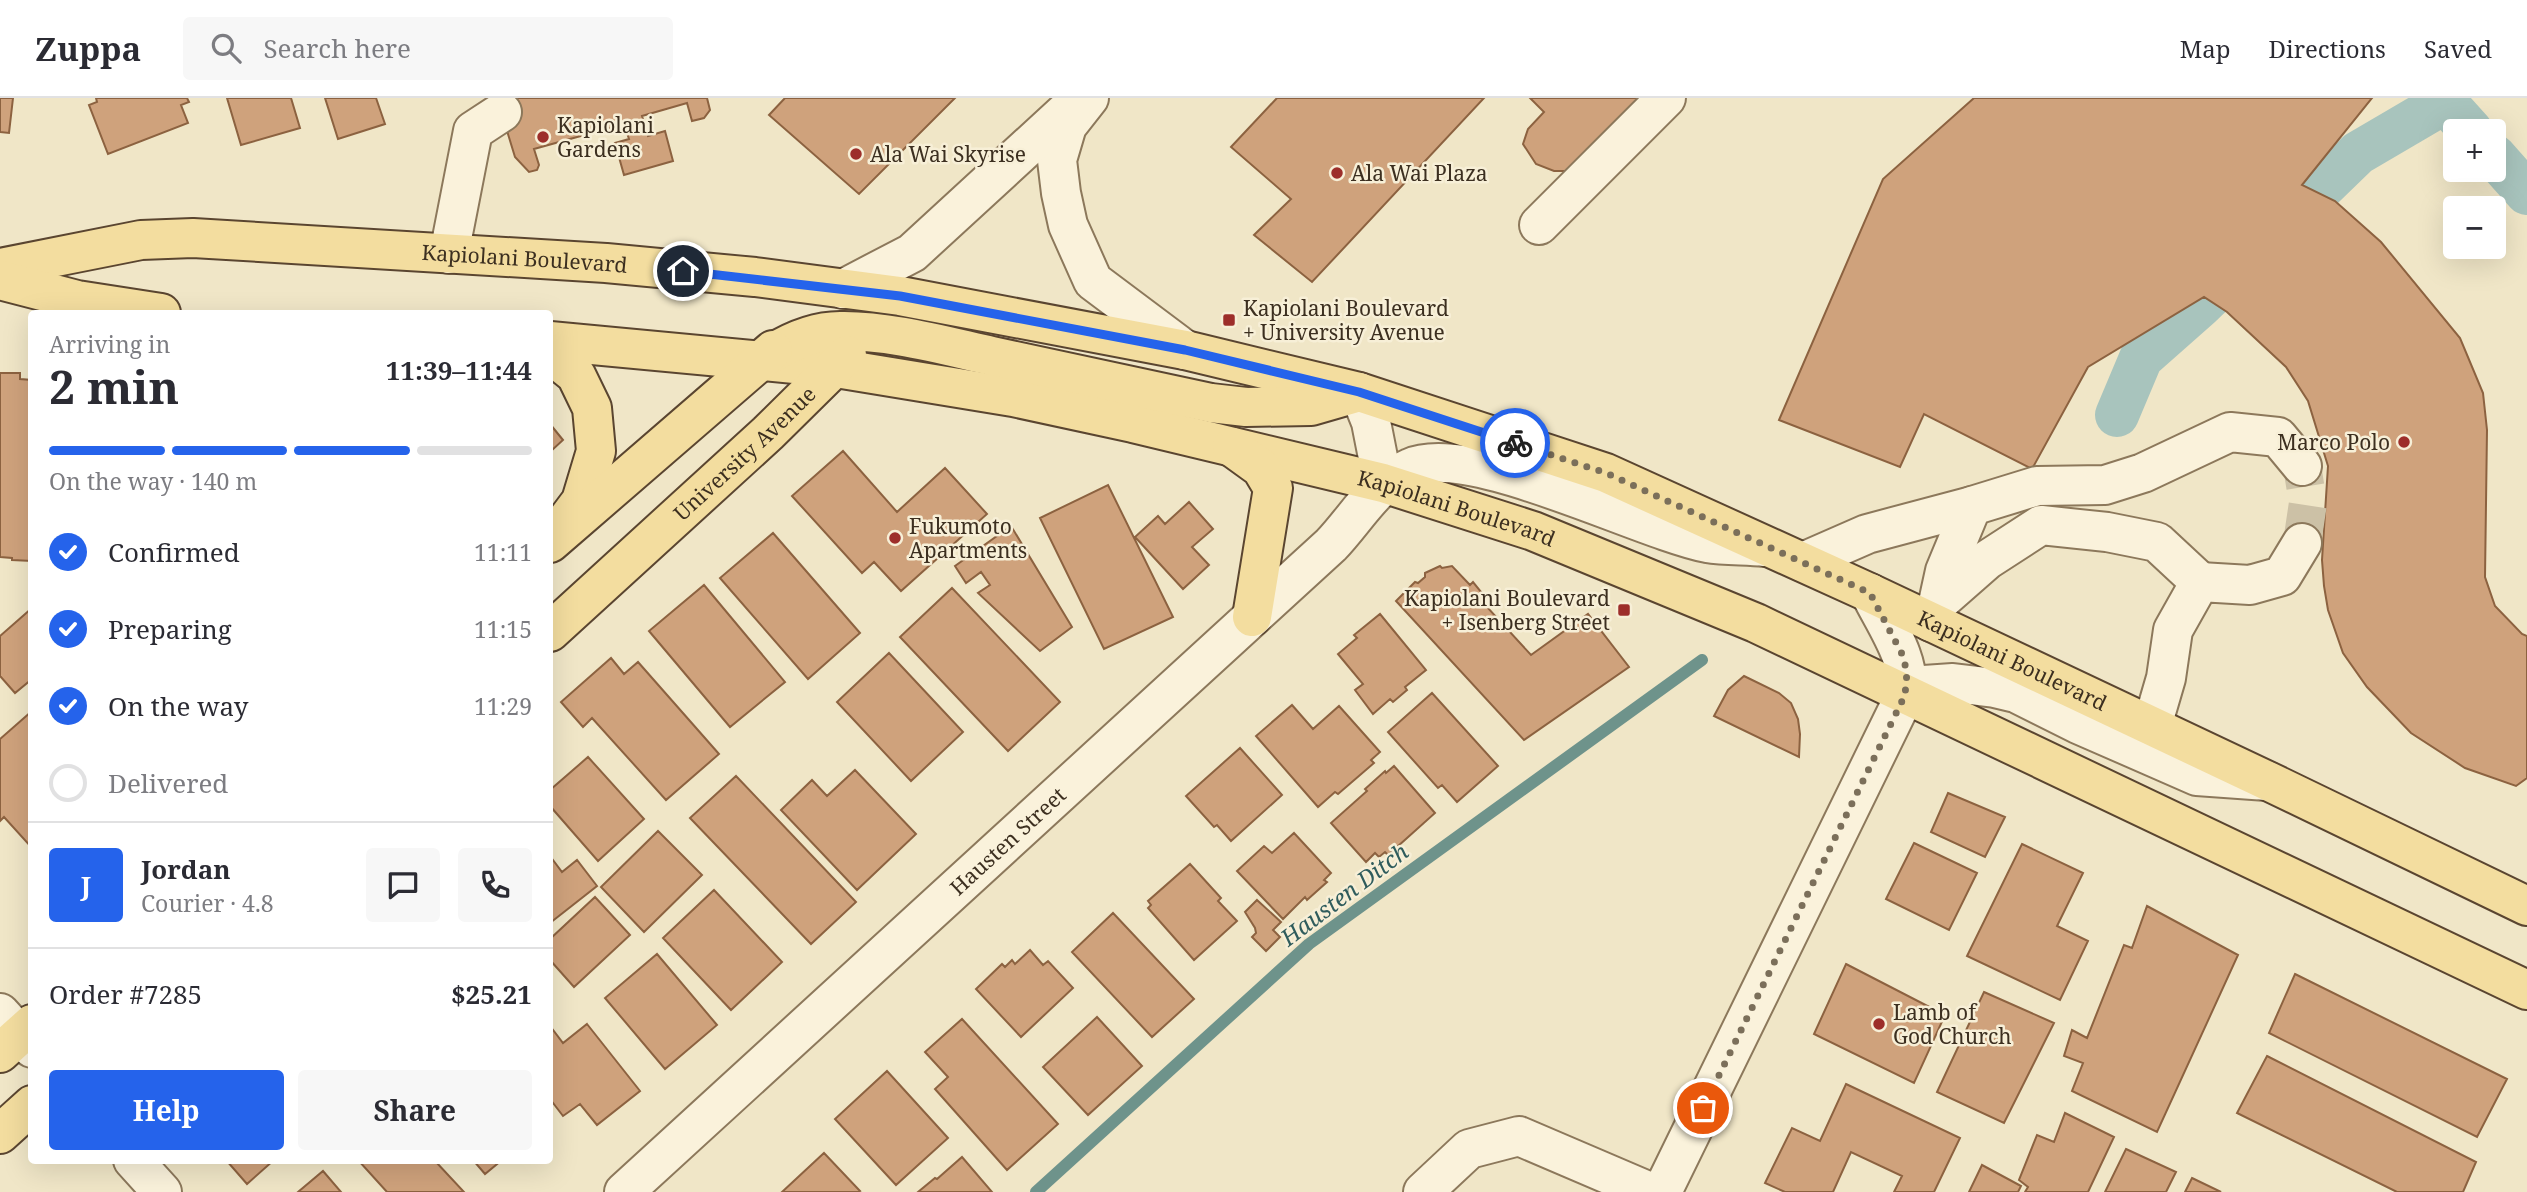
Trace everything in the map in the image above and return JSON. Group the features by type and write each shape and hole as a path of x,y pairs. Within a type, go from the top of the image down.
{"main road":[{"name":"Kapiolani Boulevard","path":"0,268 141,240 192,238 606,263 755,277 900,296 1185,350 1359,392 1606,473 1870,593 1935,613 2152,726 2527,906"},
{"path":"0,280 77,300 142,310"},
{"path":"553,540 843,289"},
{"name":"University Avenue","path":"553,629 768,433 835,368 900,296"},
{"path":"762,360 779,348 816,334 839,331 930,342 1211,403 1246,408 1311,406 1359,392"},
{"name":"Kapiolani Boulevard","path":"553,341 835,368 1013,397 1383,483 1533,531 1756,623 2527,990"},
{"path":"553,357 576,375 584,390 592,408 596,451 581,501 553,539"},
{"path":"1230,446 1261,468 1273,488 1252,617"},
{"path":"0,1134 28,1109"}],"street":[{"path":"843,289 912,253 1081,98"},
{"path":"1089,98 1067,126 1057,160 1068,225 1093,281 1185,350"},
{"path":"1539,225 1666,98"},
{"path":"449,254 472,131 502,112"},
{"name":"University Avenue","path":"900,296 912,253"},
{"path":"1359,392 1371,422 1383,483 1411,467 1436,463 1461,465 1574,497 1707,543 1787,555 2037,486 2105,485 2143,473 2230,432 2277,437 2302,466"},
{"name":"Hausten Street","path":"624,1192 1252,617 1346,529 1383,483"},
{"path":"1935,613 1945,571 1972,506"},
{"path":"1935,613 1987,559 2041,525 2107,532 2157,542 2200,582 2249,585 2282,576 2302,543"},
{"path":"2152,726 2166,678 2173,630 2200,582"},
{"path":"1662,1192 1905,695 1907,672 1902,654 1870,593"},
{"path":"1905,695 1924,685 1953,684 2016,693 2137,751 2197,776 2270,782"},
{"path":"1423,1192 1469,1149 1519,1136 1650,1192"},
{"path":"137,1164 162,1192"}],"building":[{"path":"0,98 13,98 9,133 0,132"},
{"path":"96,98 187,98 189,102 181,105 188,123 108,154 89,105 97,102"},
{"path":"227,98 291,98 300,128 241,145"},
{"path":"325,98 376,98 385,124 338,139"},
{"name":"Kapiolani Gardens","path":"497,98 707,98 710,110 704,118 692,121 687,103 642,116 648,136 665,131 673,161 624,175 615,143 629,139 624,124 534,149 539,165 537,170 529,172 515,157"},
{"name":"Ala Wai Skyrise","path":"785,98 955,98 859,194 769,115"},
{"name":"Ala Wai Plaza","path":"1277,98 1484,98 1312,282 1254,235 1291,199 1231,147"},
{"name":"Ala Wai Plaza","path":"1530,98 1649,98 1568,171 1554,171 1536,164 1523,144 1528,129 1544,112"},
{"name":"Marco Polo","path":"1974,98 2372,98 2302,185 2335,201 2381,242 2460,338 2483,393 2487,430 2485,577 2495,606 2527,636 2527,778 2516,786 2465,768 2411,733 2367,687 2343,653 2328,610 2324,586 2322,560 2328,466 2308,401 2286,367 2227,312 2204,297 2088,367 2032,469 1924,414 1900,467 1779,420 1883,179"},
{"path":"0,373 20,373 20,379 28,380 28,561 0,557"},
{"path":"553,428 563,440 553,449"},
{"name":"Fukumoto Apartments","path":"843,451 897,512 945,468 987,514 901,591 874,562 862,573 792,496"},
{"path":"1108,485 1173,617 1104,649 1040,518"},
{"path":"1189,502 1213,529 1192,547 1209,565 1183,589 1135,537 1158,516 1165,524"},
{"path":"1011,526 1072,627 1040,651 978,593 990,585 981,572 966,583 955,566"},
{"path":"773,533 860,633 808,679 720,578"},
{"path":"1440,566 1452,566 1470,585 1473,582 1490,603 1486,606 1531,655 1588,614 1629,667 1524,740 1396,601 1415,582 1418,583 1425,577 1425,573"},
{"path":"704,585 785,682 730,727 649,631"},
{"path":"952,588 1060,702 1008,751 900,637"},
{"path":"28,612 28,682 15,693 0,676 0,636"},
{"path":"1380,614 1426,670 1405,687 1407,690 1393,702 1390,699 1373,714 1355,690 1363,684 1338,654 1357,638 1354,635"},
{"path":"889,653 963,732 911,781 837,702"},
{"path":"611,658 624,674 638,662 719,754 666,800 592,718 583,727 561,702"},
{"path":"1744,676 1779,693 1791,703 1798,719 1799,757 1714,716 1728,690"},
{"path":"1432,693 1498,766 1457,802 1442,785 1438,788 1388,732"},
{"path":"1292,705 1313,729 1339,706 1380,752 1371,760 1374,763 1338,794 1335,792 1318,807 1256,736"},
{"path":"28,714 28,844 4,817 0,821 0,739"},
{"path":"1240,748 1282,795 1231,841 1217,825 1214,827 1186,796"},
{"path":"588,757 644,819 598,861 553,809 553,787"},
{"path":"1394,766 1435,813 1388,855 1385,852 1379,857 1375,853 1366,862 1331,823 1367,791 1365,789"},
{"path":"855,770 916,834 857,890 781,810 812,780 827,796"},
{"path":"736,776 856,902 811,944 690,818"},
{"path":"1948,793 2005,817 1985,857 1931,832"},
{"path":"658,831 702,875 644,932 601,887"},
{"path":"1294,833 1331,873 1324,880 1327,882 1307,900 1305,897 1283,919 1237,871 1264,846 1272,853"},
{"path":"1914,843 1977,873 1949,930 1886,899"},
{"path":"2022,844 2083,873 2057,926 2088,941 2060,1000 1967,956"},
{"path":"553,860 562,872 577,860 597,886 553,921"},
{"path":"1190,864 1221,898 1218,901 1237,921 1194,960 1148,908 1151,905 1148,901"},
{"path":"714,890 782,962 731,1010 663,938"},
{"path":"595,897 630,935 574,987 553,963 553,936"},
{"path":"1257,900 1281,922 1273,930 1280,937 1266,951 1252,937 1256,933 1255,928 1245,912"},
{"path":"2147,906 2238,955 2157,1132 2072,1091 2083,1063 2064,1056 2072,1030 2087,1038 2124,945 2132,948"},
{"path":"1113,913 1194,999 1152,1037 1072,952"},
{"path":"1030,950 1043,965 1048,961 1073,988 1021,1037 976,989 1002,964 1005,967 1012,960 1015,964"},
{"path":"657,954 717,1025 665,1069 605,998"},
{"name":"Lamb of God Church","path":"1846,964 1945,1015 1914,1083 1814,1034"},
{"path":"2295,974 2507,1079 2477,1137 2269,1033"},
{"path":"1984,992 2054,1023 2004,1123 1937,1092"},
{"path":"1097,1017 1142,1066 1088,1115 1043,1067"},
{"path":"962,1019 1058,1124 1007,1170 935,1089 948,1077 925,1052"},
{"path":"587,1024 640,1091 597,1125 580,1104 563,1116 553,1103 553,1030 563,1043"},
{"path":"2267,1056 2476,1162 2463,1192 2397,1192 2237,1113"},
{"path":"887,1071 948,1138 896,1185 835,1119"},
{"path":"1846,1084 1960,1138 1934,1192 1894,1192 1902,1176 1851,1152 1833,1192 1785,1192 1765,1183 1792,1128 1820,1141"},
{"path":"2065,1113 2114,1137 2088,1192 2025,1192 2028,1187 2019,1180 2037,1135 2054,1142"},
{"path":"2126,1149 2176,1172 2166,1192 2105,1192"},
{"path":"824,1153 860,1191 782,1192"},
{"path":"962,1157 992,1192 918,1192 937,1179"},
{"path":"230,1164 270,1164 247,1184"},
{"path":"362,1164 438,1164 464,1192 387,1192"},
{"path":"476,1164 497,1164 485,1174"},
{"path":"1982,1165 2021,1186 2018,1192 1969,1192"},
{"path":"323,1171 341,1192 298,1192"},
{"path":"2192,1178 2221,1192 2185,1192"}],"waterway":[{"path":"2117,415 2141,358 2201,305 2358,153 2445,102 2460,119"},
{"path":"2506,169 2527,193"},
{"name":"Hausten Ditch","path":"1036,1192 1309,944 1702,660"}],"tunnel":[{"path":"2302,466 2308,503 2302,543"}],"way so far":[{"path":"1515,443 1606,473 1870,593 1902,654 1907,672 1905,695 1703,1108"}],"place":[{"name":"Kapiolani Gardens","path":"543,137"},
{"name":"Ala Wai Skyrise","path":"856,154"},
{"name":"Ala Wai Plaza","path":"1337,173"},
{"name":"Kapiolani Boulevard + University Avenue","path":"1229,320"},
{"name":"Marco Polo","path":"2404,442"},
{"name":"Fukumoto Apartments","path":"895,538"},
{"name":"Kapiolani Boulevard + Isenberg Street","path":"1624,610"},
{"name":"Lamb of God Church","path":"1879,1024"}],"route":[{"path":"683,271 755,277 900,296 1185,350 1359,392 1515,443"}]}
